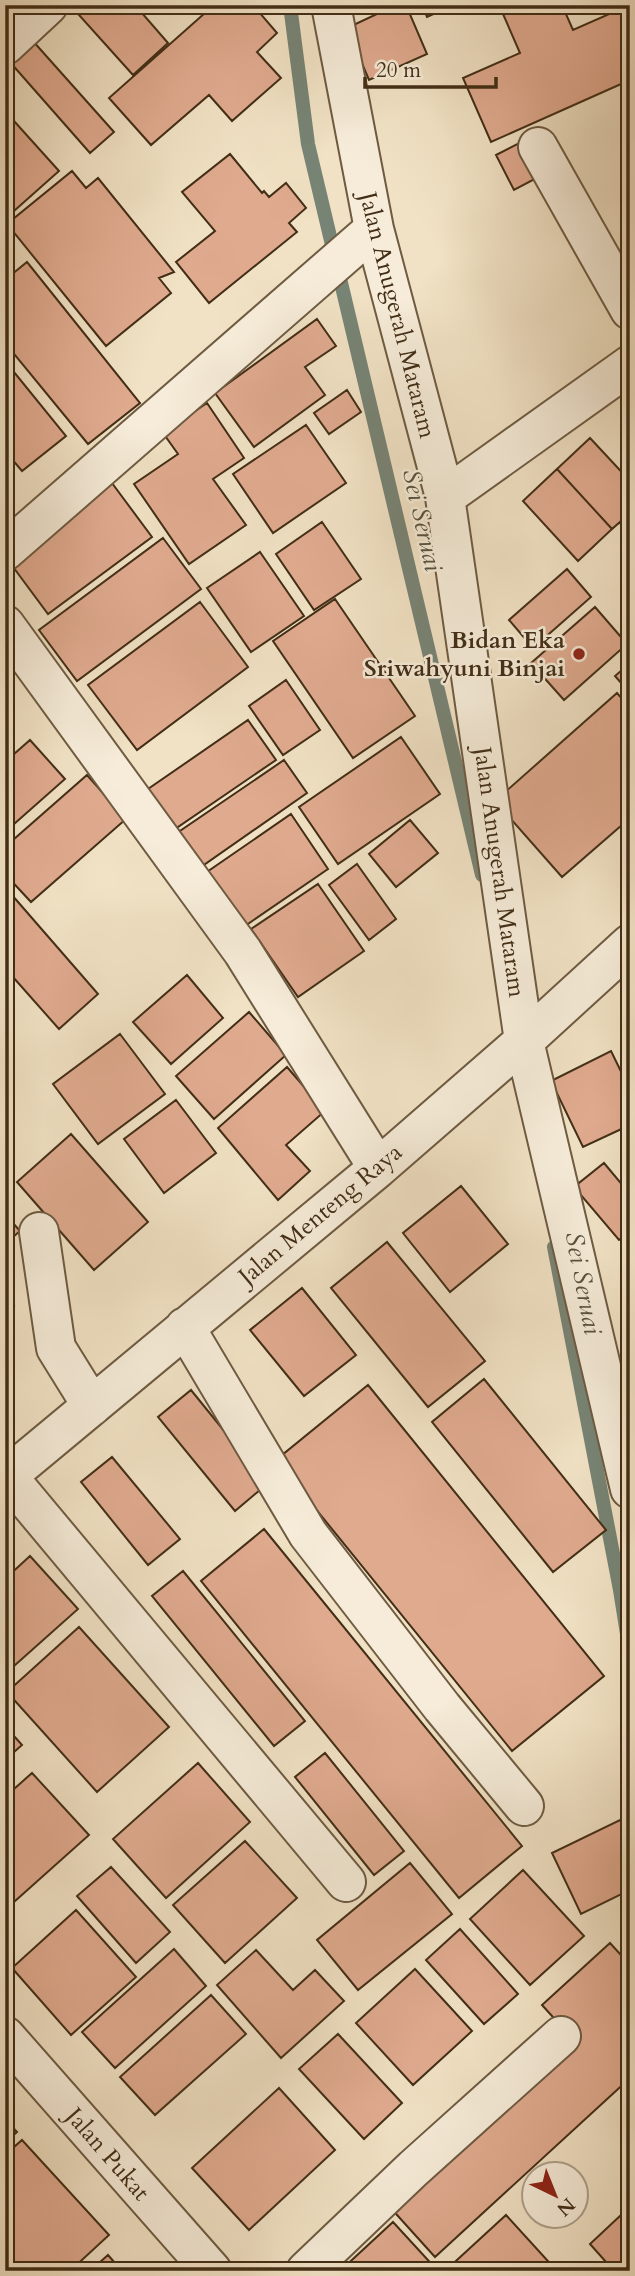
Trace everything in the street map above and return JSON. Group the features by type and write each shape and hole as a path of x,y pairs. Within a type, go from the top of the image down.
{"street":[{"path":"5,45 48,5"},
{"name":"Jalan Anugerah Mataram","path":"331,5 362,240 445,498 524,1041 630,1489"},
{"path":"538,147 630,310"},
{"path":"5,551 362,240"},
{"path":"445,498 630,365"},
{"path":"5,625 243,952 378,1168"},
{"name":"Jalan Menteng Raya","path":"6,1477 378,1168 630,944"},
{"path":"39,1232 56,1348 92,1406"},
{"path":"185,1326 308,1534 442,1707 524,1806"},
{"path":"6,1477 346,1882"},
{"name":"Jalan Pukat","path":"5,2036 212,2271"},
{"path":"306,2271 414,2168 561,2036"}],"building":[{"path":"70,5 135,5 168,43 133,75"},
{"path":"214,5 253,5 277,33 257,52 281,78 232,121 209,95 151,145 109,98"},
{"path":"396,5 406,5 427,54 369,80 347,28"},
{"path":"422,5 454,5 427,17"},
{"path":"523,5 562,5 573,30 625,7 630,18 630,80 491,142 463,78 520,53 503,14"},
{"path":"32,40 114,132 90,153 9,61"},
{"path":"5,111 59,171 5,219"},
{"path":"529,138 546,173 514,190 496,155"},
{"path":"230,154 262,193 264,191 269,197 286,183 306,208 289,223 297,232 209,303 176,262 215,231 182,192"},
{"path":"72,171 86,188 98,178 174,272 159,278 171,293 106,346 7,224"},
{"path":"27,262 140,403 88,444 5,343 5,280"},
{"path":"317,319 336,346 305,367 325,395 254,447 215,393"},
{"path":"5,361 66,436 22,471 5,451"},
{"path":"347,390 361,412 329,434 314,413"},
{"path":"207,403 244,458 213,479 246,525 189,564 134,484 178,454 163,433"},
{"path":"306,425 346,483 273,533 233,474"},
{"path":"590,438 630,481 630,513 612,529 557,469"},
{"path":"557,469 612,529 578,561 523,501"},
{"path":"109,479 152,537 48,614 5,556"},
{"path":"630,514 630,534 620,523"},
{"path":"322,522 361,579 314,610 276,554"},
{"path":"163,538 201,589 77,681 39,630"},
{"path":"260,552 304,616 251,652 207,588"},
{"path":"567,569 591,597 533,648 509,620"},
{"path":"335,599 415,716 353,758 273,641"},
{"path":"200,602 248,667 137,750 88,685"},
{"name":"Bidan Eka Sriwahyuni Binjai","path":"595,607 627,644 564,700 531,663"},
{"path":"630,663 630,693 615,676"},
{"path":"286,680 320,730 283,755 249,706"},
{"path":"617,693 630,708 630,818 562,877 495,801"},
{"path":"248,720 276,760 175,829 148,789"},
{"path":"401,737 440,794 338,864 299,807"},
{"path":"30,740 65,779 5,832 5,762"},
{"path":"284,760 307,793 198,869 174,835"},
{"path":"87,775 126,819 31,902 5,874 5,847"},
{"path":"291,814 328,869 242,928 204,874"},
{"path":"410,820 438,853 396,887 369,854"},
{"path":"357,864 396,919 369,940 329,885"},
{"path":"318,884 364,951 298,997 251,929"},
{"path":"5,887 98,994 59,1029 5,968"},
{"path":"187,975 223,1018 171,1064 133,1022"},
{"path":"249,1012 286,1055 214,1119 176,1076"},
{"path":"120,1034 165,1094 98,1144 53,1084"},
{"path":"611,1051 630,1090 630,1125 583,1147 551,1081"},
{"path":"287,1067 325,1111 286,1145 310,1171 278,1200 218,1128"},
{"path":"176,1100 216,1153 164,1193 124,1139"},
{"path":"71,1134 148,1222 94,1270 17,1182"},
{"path":"604,1163 630,1194 630,1232 619,1240 574,1187"},
{"path":"461,1186 508,1244 450,1292 403,1233"},
{"path":"5,1214 20,1231 5,1244"},
{"path":"387,1242 485,1361 428,1407 331,1288"},
{"path":"302,1288 356,1355 304,1396 250,1330"},
{"path":"5,1296 14,1306 5,1314"},
{"path":"484,1379 606,1530 553,1572 432,1422"},
{"path":"368,1385 604,1676 512,1751 276,1460"},
{"path":"191,1390 267,1484 235,1511 158,1417"},
{"path":"112,1457 180,1539 148,1565 81,1482"},
{"path":"264,1529 522,1846 459,1898 201,1581"},
{"path":"30,1556 78,1609 5,1674 5,1579"},
{"path":"183,1571 305,1721 274,1746 152,1596"},
{"path":"79,1627 169,1727 97,1792 7,1692"},
{"path":"5,1726 22,1745 5,1760"},
{"path":"325,1753 404,1851 374,1875 295,1777"},
{"path":"198,1763 250,1822 166,1898 113,1839"},
{"path":"32,1773 89,1835 5,1910 5,1797"},
{"path":"620,1820 630,1840 630,1890 581,1914 552,1853"},
{"path":"245,1841 297,1898 225,1963 173,1905"},
{"path":"410,1863 452,1914 358,1990 317,1940"},
{"path":"111,1867 170,1932 136,1963 77,1896"},
{"path":"523,1870 584,1936 530,1985 470,1919"},
{"path":"76,1910 136,1977 71,2035 12,1968"},
{"path":"460,1929 518,1994 484,2024 426,1960"},
{"path":"610,1943 630,1965 630,2078 541,2160 520,2160 520,2179 435,2257 388,2205 571,2037 542,2005"},
{"path":"174,1949 206,1986 115,2068 82,2032"},
{"path":"256,1950 293,1990 315,1970 344,2001 281,2058 217,1985"},
{"path":"415,1969 472,2031 413,2085 356,2023"},
{"path":"211,1995 246,2034 155,2115 120,2077"},
{"path":"338,2034 402,2103 364,2139 299,2069"},
{"path":"279,2088 335,2150 249,2230 192,2168"},
{"path":"5,2119 17,2132 5,2143"},
{"path":"22,2140 109,2235 70,2271 5,2271 5,2155"},
{"path":"506,2215 557,2271 445,2271"},
{"path":"621,2215 630,2226 630,2271 614,2271 590,2244"},
{"path":"393,2222 438,2271 340,2271"},
{"path":"108,2255 122,2271 90,2271"}],"waterway":[{"name":"Sei Seruai","path":"290,5 308,144 482,875"},
{"name":"Sei Seruai","path":"554,1247 630,1653"}],"place":[{"name":"Bidan Eka Sriwahyuni Binjai","path":"579,654"}]}
